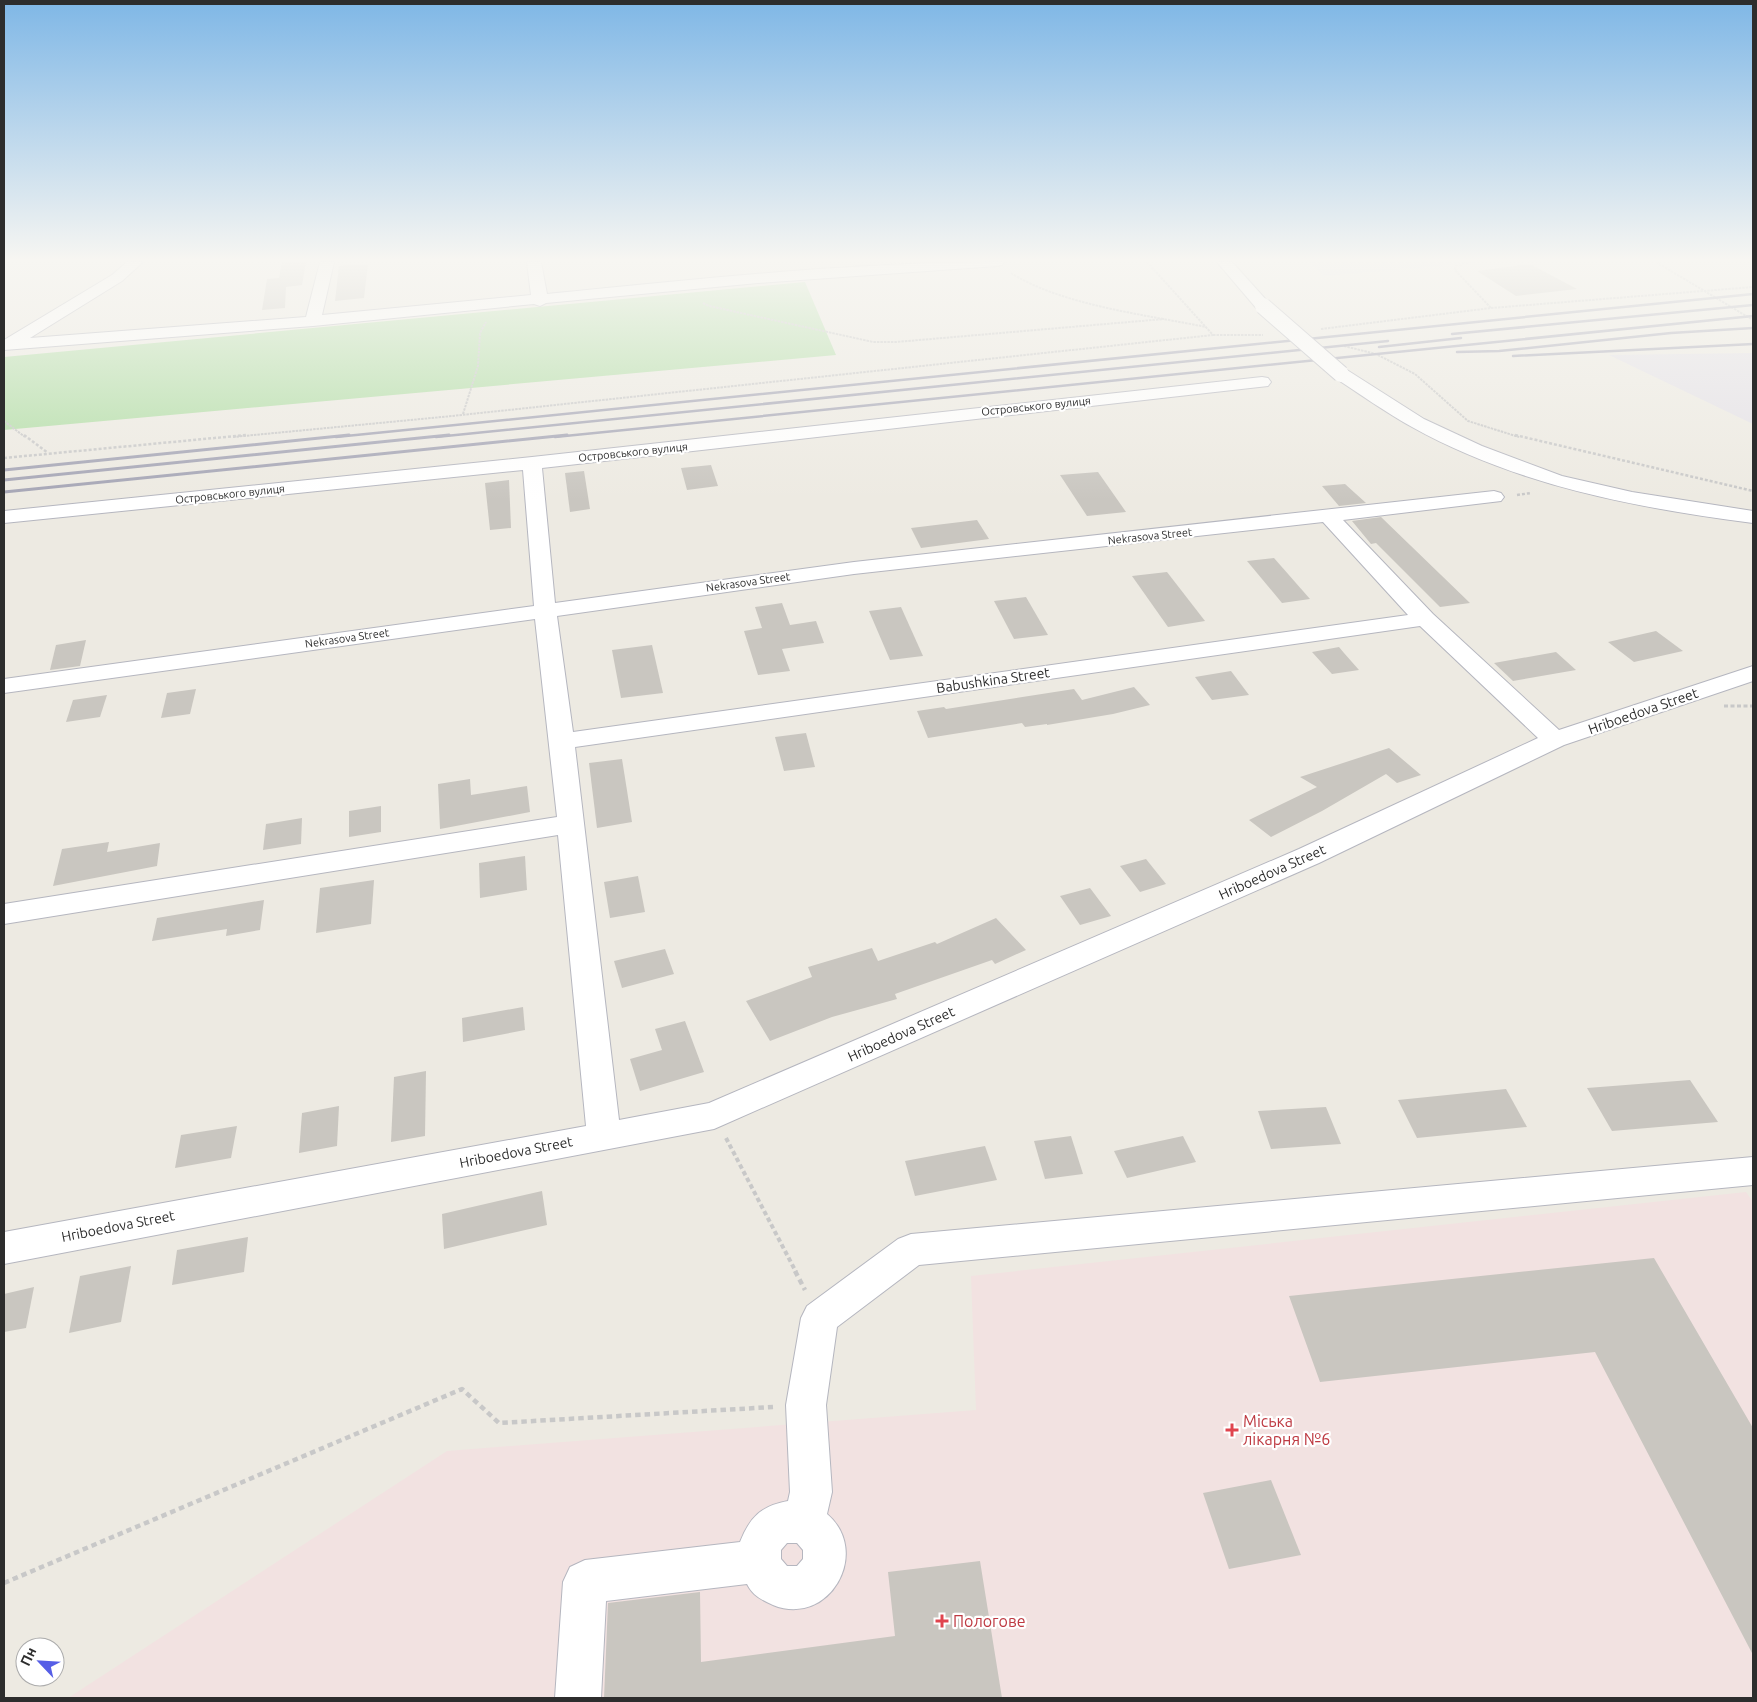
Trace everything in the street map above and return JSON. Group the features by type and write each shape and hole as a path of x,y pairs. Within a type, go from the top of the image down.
{"street":[{"path":"5,345 51,341"},
{"path":"1304,341 1341,374 1418,423 1484,453 1582,488 1753,517"},
{"name":"Островського вулиця","path":"4,517 532,463 1025,406 1262,382"},
{"path":"532,463 545,610 562,742 604,1136"},
{"name":"Nekrasova Street","path":"4,686 854,568 1494,498"},
{"path":"1328,516 1424,619 1555,740"},
{"name":"Babushkina Street","path":"562,742 1424,619"},
{"name":"Hriboedova Street","path":"4,1248 714,1116 1308,856 1555,740 1753,673"},
{"path":"4,914 571,824"},
{"path":"807,1508 789,1521 778,1524 770,1531 762,1545 759,1561 762,1572 769,1581 778,1587 788,1589 800,1588 810,1583 823,1564 825,1553 823,1542 807,1508 806,1404 820,1318 911,1250 1753,1171"},
{"path":"578,1698 585,1582 759,1561"}],"path":[{"path":"463,415 478,366 479,341"},
{"path":"870,341 903,341"},
{"path":"4,458 463,415 1153,341"},
{"path":"1337,344 1376,354 1415,374 1468,421 1520,436 1753,491"},
{"path":"4,421 48,454"},
{"path":"714,1116 820,1318"},
{"path":"4,1583 462,1389 500,1423 806,1404"}],"shaded area":[{"path":"1753,353 1753,424 1609,355"},
{"name":"Міська лікарня №6","path":"1746,1192 1753,1202 1753,1698 68,1698 447,1451 976,1410 971,1276"}],"green space":[{"path":"170,341 830,341 836,355 4,430 4,357"}],"building":[{"path":"711,465 718,486 687,490 681,468"},
{"path":"584,471 590,509 570,512 565,473"},
{"path":"1098,472 1126,512 1087,516 1060,475"},
{"path":"509,480 511,528 490,530 485,483"},
{"path":"1345,484 1366,503 1339,506 1322,486"},
{"path":"1381,517 1470,603 1440,607 1376,543 1371,544 1352,521"},
{"path":"977,520 989,539 921,548 911,528"},
{"path":"1274,558 1310,599 1282,603 1247,561"},
{"path":"1167,572 1205,621 1168,627 1132,576"},
{"path":"1026,597 1048,635 1014,639 994,601"},
{"path":"782,603 790,625 816,621 824,643 782,649 790,671 758,675 744,631 762,628 755,607"},
{"path":"901,607 923,656 890,660 869,611"},
{"path":"1656,631 1683,651 1634,662 1608,642"},
{"path":"86,640 80,666 50,670 56,645"},
{"path":"652,645 663,693 621,698 612,650"},
{"path":"1339,647 1359,670 1332,674 1312,652"},
{"path":"1556,652 1576,670 1513,681 1494,663"},
{"path":"1231,671 1249,695 1212,700 1195,677"},
{"path":"1134,687 1150,705 1113,714 1047,725 1025,727 1022,723 928,738 917,711 944,707 946,709 1074,689 1082,700"},
{"path":"196,689 190,714 161,718 167,693"},
{"path":"107,695 100,717 66,722 73,700"},
{"path":"806,733 815,767 784,771 775,737"},
{"path":"1389,748 1421,775 1397,783 1386,774 1322,811 1271,837 1249,820 1317,787 1300,777"},
{"path":"622,759 632,822 597,828 589,763"},
{"path":"470,779 471,795 527,786 530,812 440,829 438,784"},
{"path":"381,806 381,832 349,837 349,811"},
{"path":"302,818 301,844 263,850 266,824"},
{"path":"109,842 107,852 160,843 157,866 53,886 62,849"},
{"path":"525,856 527,890 480,898 479,863"},
{"path":"1146,859 1166,884 1140,892 1120,866"},
{"path":"638,876 645,912 610,918 604,882"},
{"path":"374,880 371,924 316,933 320,888"},
{"path":"1090,888 1111,916 1080,925 1060,896"},
{"path":"264,900 260,930 226,936 227,929 152,941 157,918"},
{"path":"996,918 1026,950 995,964 992,960 895,994 897,999 832,1017 770,1041 746,1001 812,977 808,967 872,948 878,961 935,942 937,944"},
{"path":"665,949 674,974 622,988 614,961"},
{"path":"523,1007 525,1030 463,1042 462,1018"},
{"path":"685,1021 704,1072 640,1091 630,1059 662,1050 655,1029"},
{"path":"426,1071 425,1136 391,1142 394,1077"},
{"path":"1690,1080 1718,1122 1612,1131 1587,1088"},
{"path":"1506,1089 1527,1127 1417,1138 1398,1100"},
{"path":"339,1106 337,1146 299,1153 302,1113"},
{"path":"1326,1107 1341,1144 1271,1149 1258,1111"},
{"path":"237,1126 231,1158 175,1168 181,1135"},
{"path":"1071,1136 1083,1174 1045,1179 1034,1141"},
{"path":"1183,1136 1196,1162 1127,1178 1114,1151"},
{"path":"985,1146 997,1180 915,1196 905,1161"},
{"path":"542,1191 547,1225 444,1249 442,1214"},
{"path":"248,1237 244,1272 172,1285 177,1250"},
{"path":"1654,1258 1753,1428 1753,1655 1595,1352 1320,1382 1289,1296"},
{"path":"131,1266 121,1322 69,1333 80,1276"},
{"path":"34,1287 26,1328 4,1332 4,1294"},
{"path":"1271,1480 1301,1555 1229,1569 1203,1493"},
{"name":"Пологове","path":"980,1561 1002,1698 604,1698 608,1603 700,1592 701,1662 895,1636 888,1572"}],"railway":[{"path":"336,437 1283,341"},
{"path":"436,437 1384,341"},
{"path":"1379,347 1430,341"},
{"path":"555,437 1501,341"},
{"path":"1457,352 1499,351 1590,341"},
{"path":"1513,356 1753,344"},
{"path":"4,470 349,435"},
{"path":"4,480 449,435"},
{"path":"4,492 567,435"}],"place":[{"name":"Міська лікарня №6","path":"1232,1430"},
{"name":"Пологове","path":"942,1621"}]}
